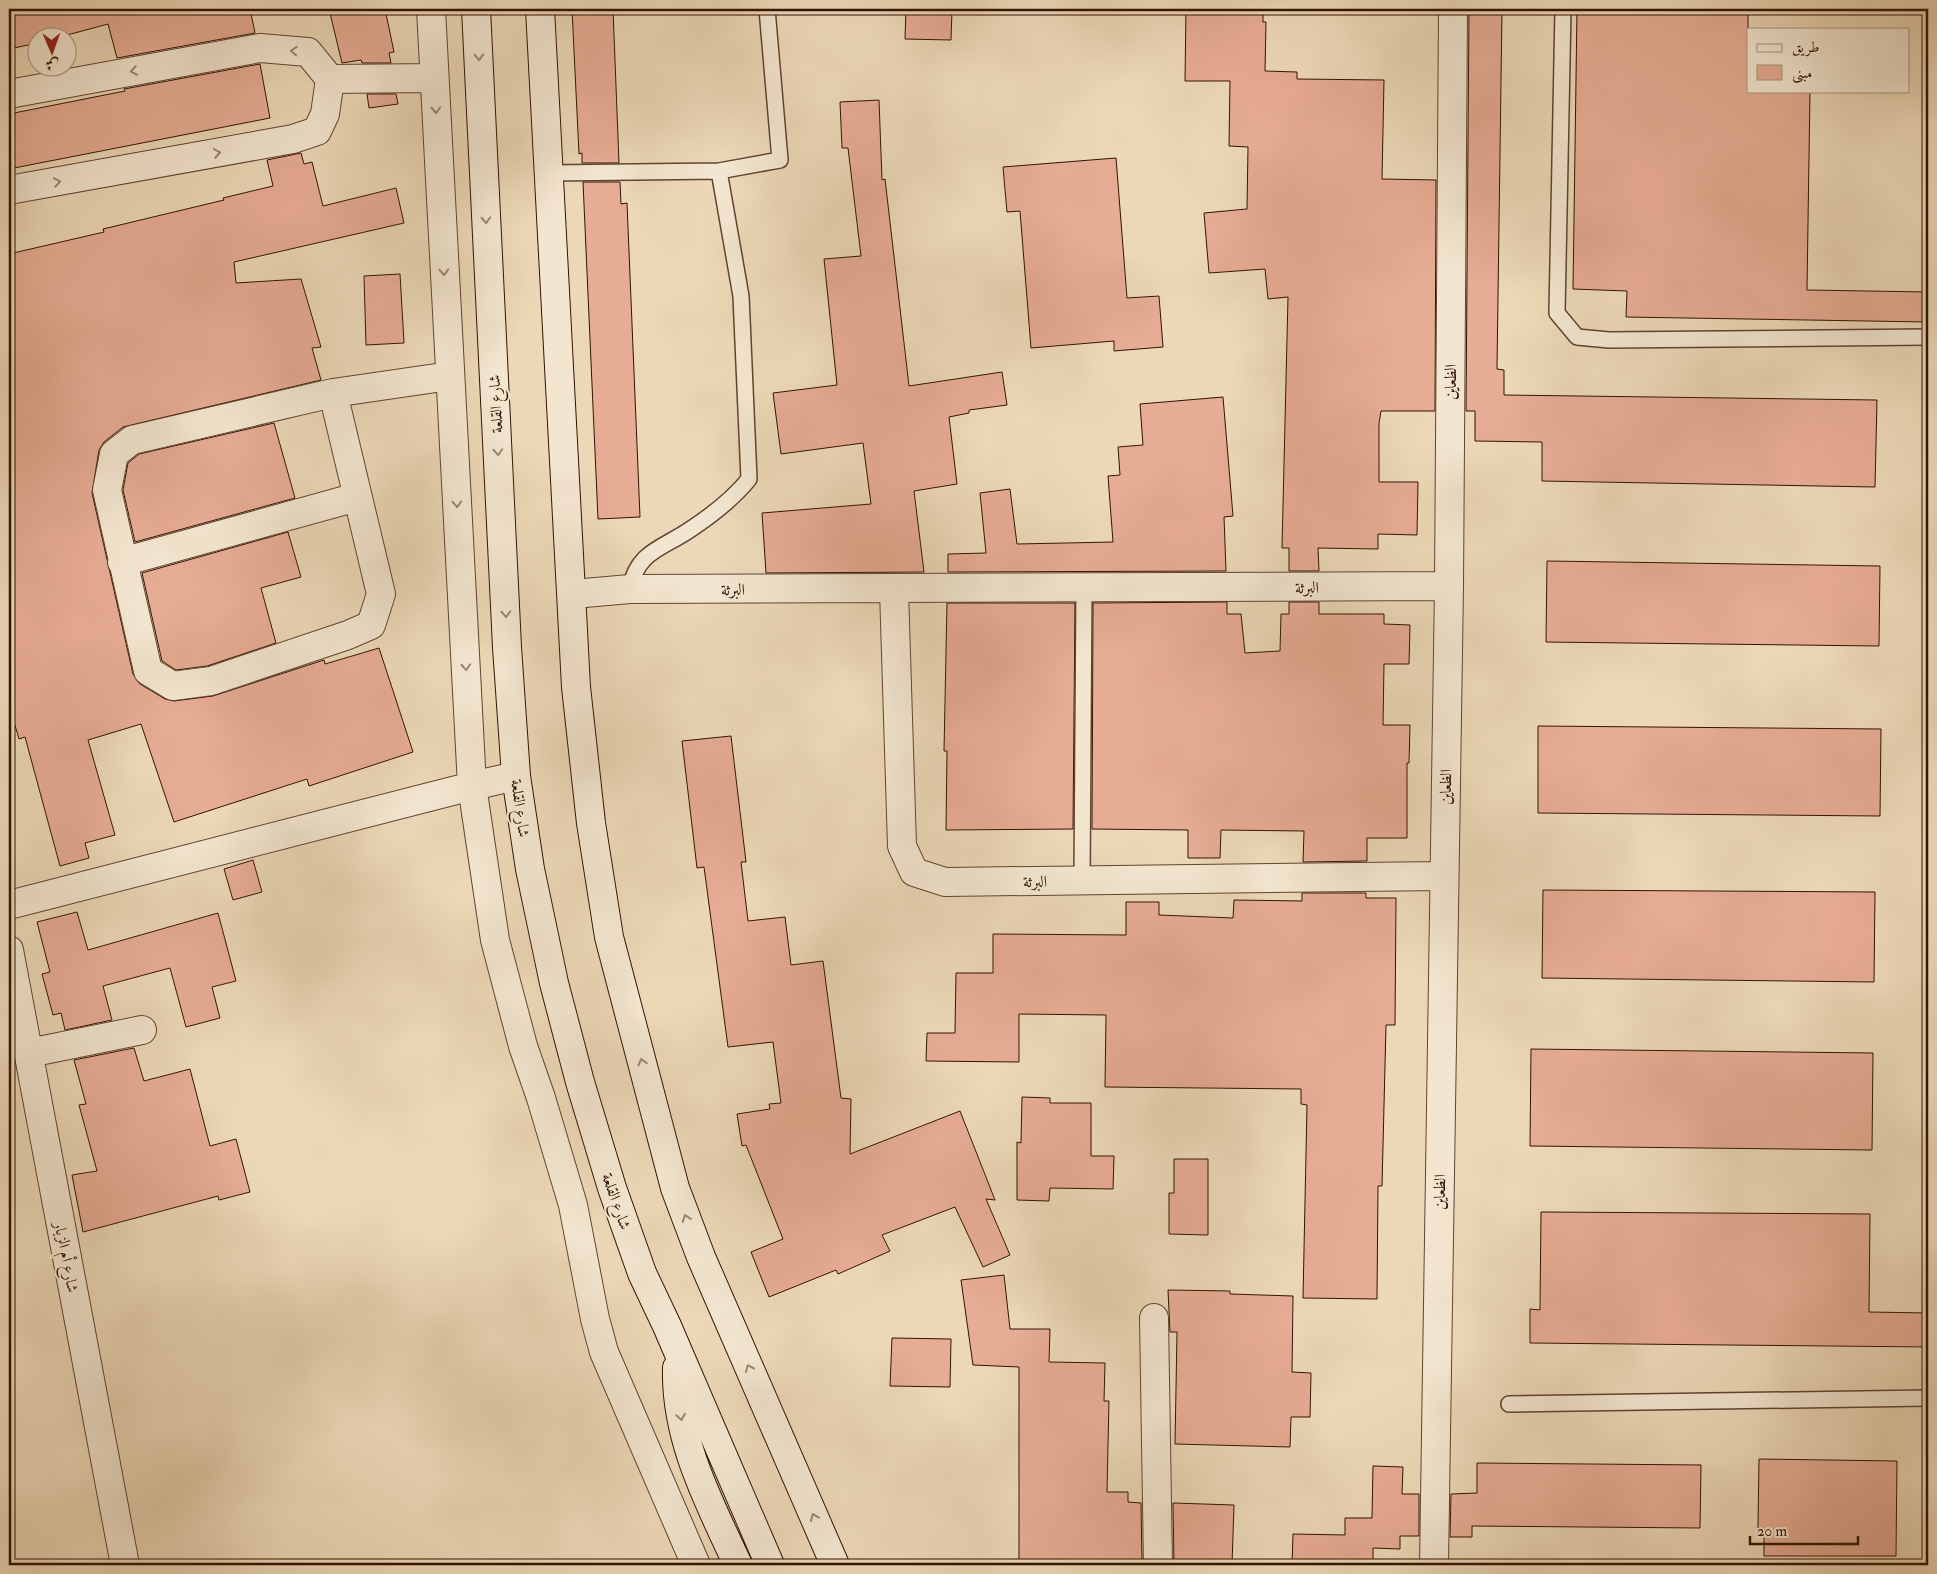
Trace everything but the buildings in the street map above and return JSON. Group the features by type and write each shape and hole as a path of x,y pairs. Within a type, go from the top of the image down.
{"street":[{"path":"431,9 472,786 495,940 523,1046 542,1098 573,1205 595,1319 604,1352 696,1565"},
{"name":"شارع القلعة","path":"476,9 507,647 516,776 530,869 554,983 580,1082 612,1188 639,1264 770,1565"},
{"path":"540,9 573,594 576,687 591,823 609,937 675,1188 701,1257 835,1564"},
{"name":"الظعاين","path":"1434,1565 1443,876 1449,586 1453,9"},
{"path":"9,94 260,48 308,52 330,79 325,114 317,131 293,139 9,190"},
{"path":"330,79 434,78"},
{"path":"334,393 381,594 372,625 348,635 211,680 173,686 148,671 107,490 114,454 132,440 334,393 436,378 450,378"},
{"path":"122,562 357,497"},
{"name":"البرثة","path":"573,594 630,589 894,590 1449,586"},
{"name":"البرثة","path":"894,590 902,846 914,872 945,882 1443,876"},
{"path":"9,905 516,776"},
{"name":"شارع أم الزبار","path":"9,950 125,1565"},
{"path":"29,1052 142,1030"},
{"path":"1154,1318 1158,1565"},
{"path":"678,1351 678,1400 695,1472 738,1565"}],"lane":[{"path":"549,173 719,172 780,160 767,9"},
{"path":"1563,9 1557,313 1577,337 1609,340 1928,337"},
{"path":"630,589 633,574 648,554 690,530 736,495 749,479 741,296 719,172"},
{"path":"1082,880 1084,588"},
{"path":"1509,1404 1928,1398"}]}
